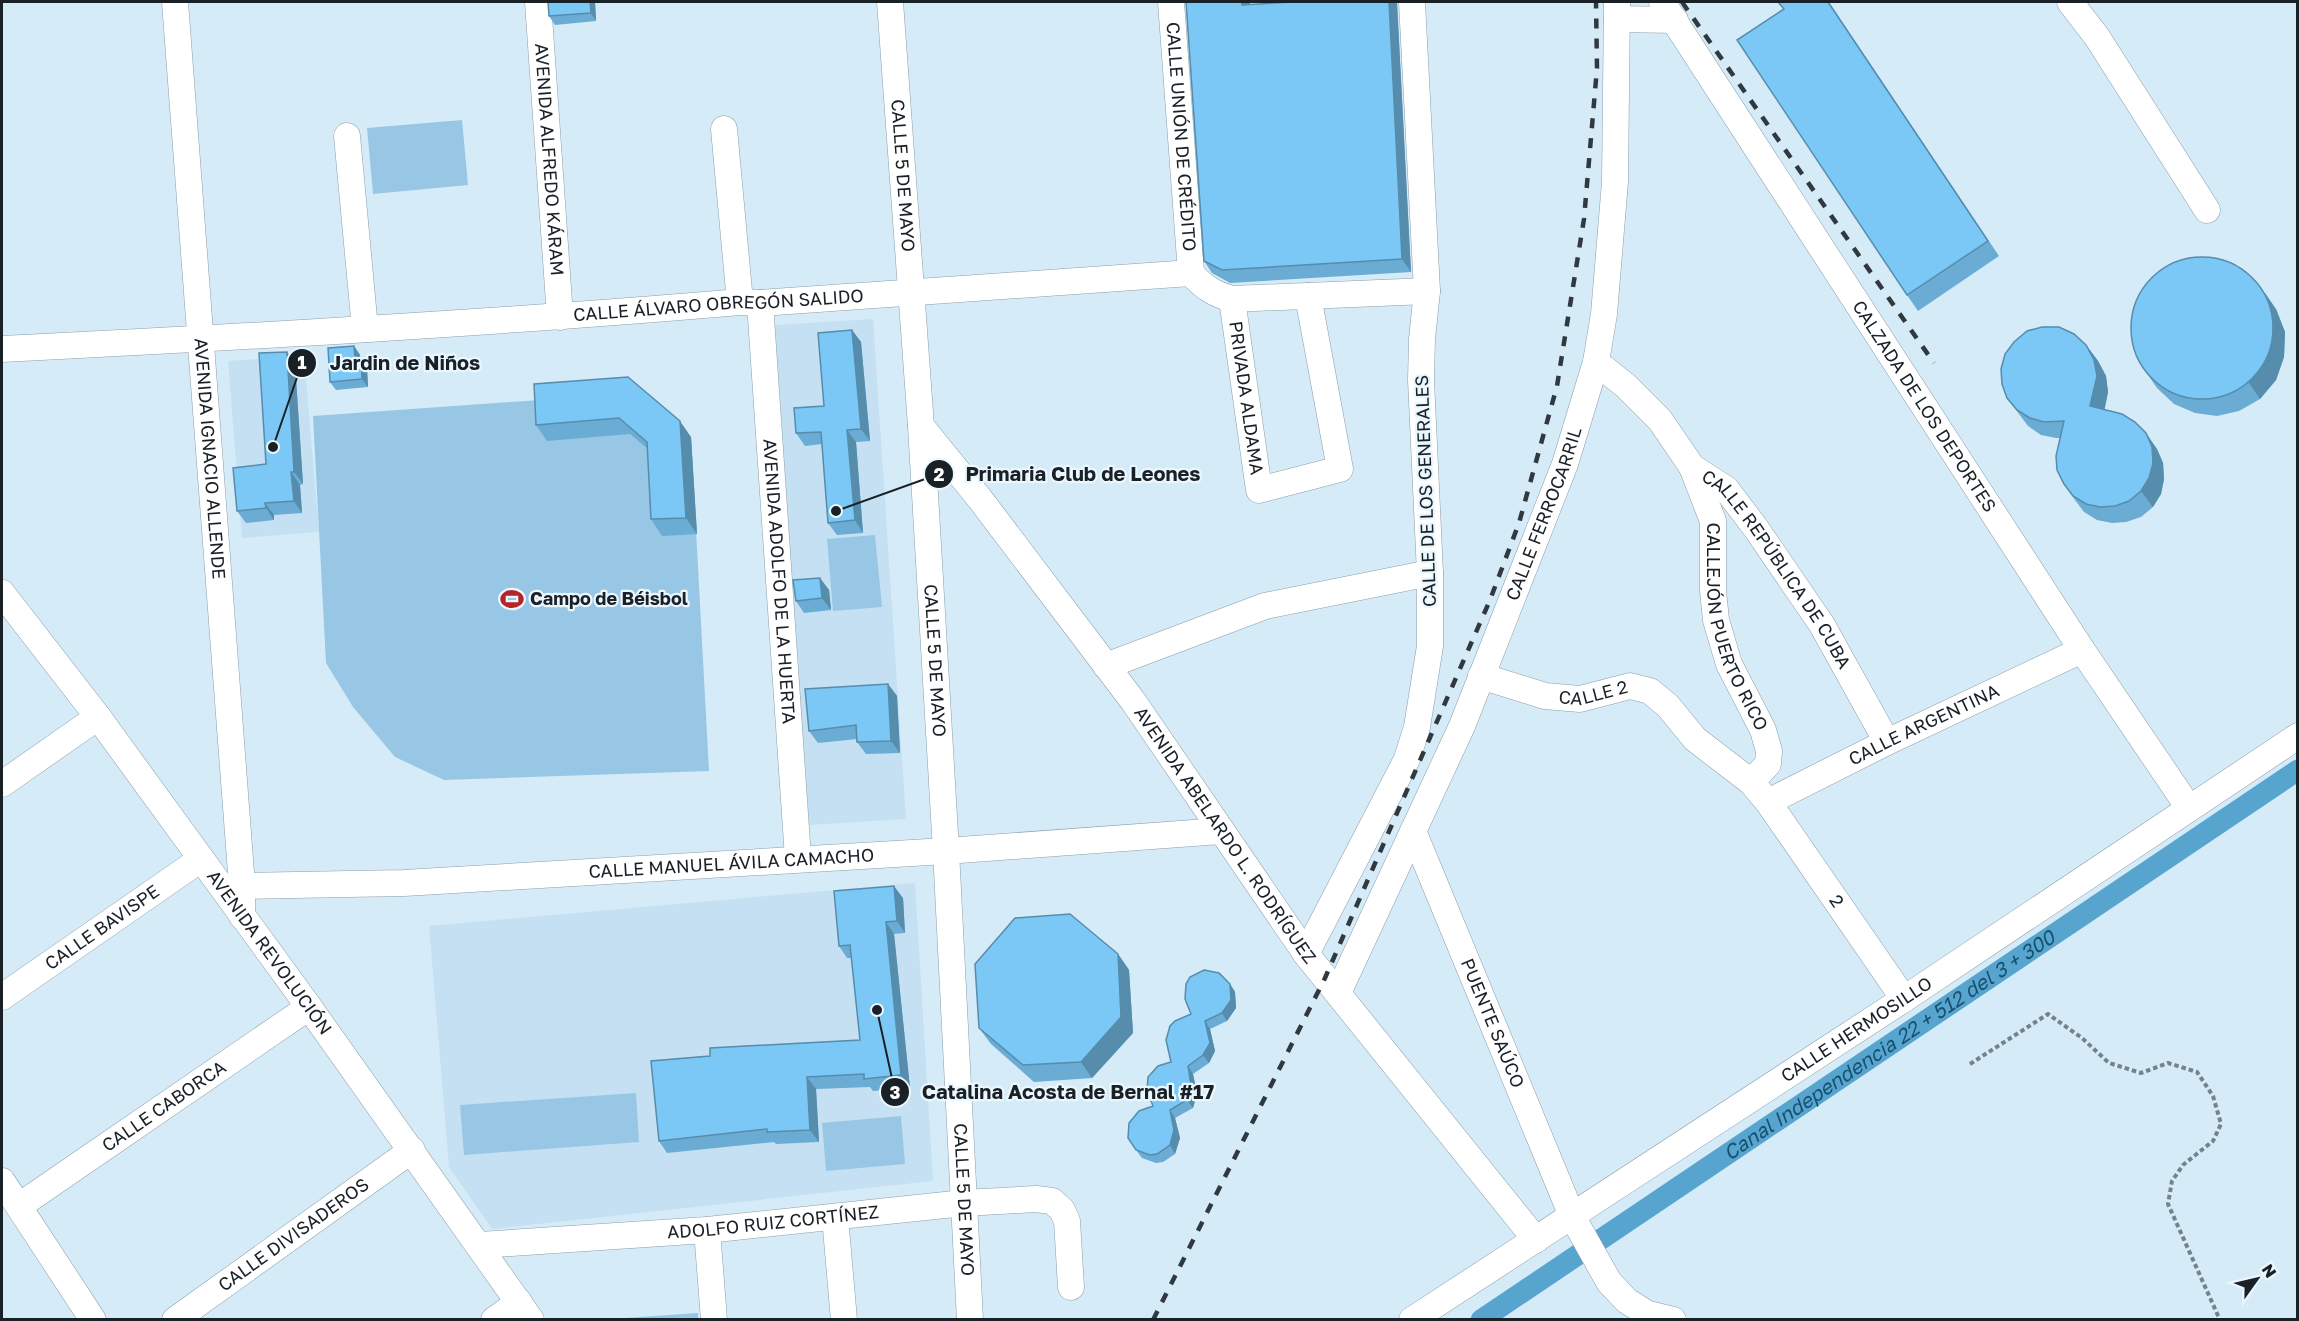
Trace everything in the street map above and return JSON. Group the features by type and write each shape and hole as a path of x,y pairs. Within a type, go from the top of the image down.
{"street":[{"name":"AVENIDA IGNACIO ALLENDE","path":"175,2 242,886 242,916"},
{"name":"AVENIDA ALFREDO KÁRAM","path":"538,2 560,317"},
{"name":"CALLE 5 DE MAYO","path":"890,2 921,426 970,1320"},
{"name":"CALLE UNIÓN DE CRÉDITO","path":"1172,2 1191,273"},
{"name":"CALLE DE LOS GENERALES","path":"1306,954 1407,759 1417,727 1430,646 1430,573 1421,380 1427,291 1412,2"},
{"path":"2070,2 2097,37 2207,210"},
{"path":"1617,10 1668,11"},
{"name":"CALLE FERROCARRIL","path":"1338,993 1462,726 1564,464 1596,362 1604,314 1615,182 1617,10"},
{"name":"CALZADA DE LOS DEPORTES","path":"1668,11 2082,650 2189,808"},
{"name":"AVENIDA ADOLFO DE LA HUERTA","path":"724,129 750,303 798,858"},
{"path":"347,136 365,329"},
{"name":"CALLE ÁLVARO OBREGÓN SALIDO","path":"2,349 560,317 1191,273"},
{"path":"1191,273 1204,288 1232,299 1427,291"},
{"name":"PRIVADA ALDAMA","path":"1232,299 1259,490 1340,469 1308,296"},
{"name":"CALLE REPÚBLICA DE CUBA","path":"1596,362 1626,386 1660,420 1692,467 1726,489 1822,625 1887,742"},
{"name":"AVENIDA ABELARDO L. RODRÍGUEZ","path":"921,426 980,499 1133,701 1306,954 1536,1240"},
{"name":"CALLEJÓN PUERTO RICO","path":"1692,467 1713,520 1713,591 1716,620 1729,664 1763,730 1769,751 1768,764 1751,782"},
{"path":"1107,666 1265,606 1430,573"},
{"name":"AVENIDA REVOLUCIÓN","path":"2,593 98,717 412,1150 525,1311"},
{"name":"CALLE ARGENTINA","path":"1768,802 1887,742 2082,650"},
{"name":"CALLE 2","path":"1481,676 1545,696 1580,699 1630,686 1650,691 1668,706 1695,739 1751,782 1768,802"},
{"path":"2,784 98,717"},
{"name":"CALLE HERMOSILLO","path":"1412,1320 1904,999 2298,736"},
{"name":"2","path":"1768,802 1904,999"},
{"name":"CALLE MANUEL ÁVILA CAMACHO","path":"242,886 404,883 946,851 1221,831"},
{"name":"PUENTE SAÚCO","path":"1413,831 1572,1216 1609,1282 1626,1301 1647,1314 1673,1320"},
{"name":"CALLE BAVISPE","path":"2,997 201,859"},
{"name":"CALLE CABORCA","path":"19,1206 309,1007"},
{"name":"CALLE DIVISADEROS","path":"175,1320 412,1150"},
{"path":"2,1181 93,1320"},
{"name":"ADOLFO RUIZ CORTÍNEZ","path":"480,1245 707,1230 964,1203 1036,1199 1052,1201 1062,1210 1067,1221 1071,1287"},
{"path":"835,1217 844,1320"},
{"path":"707,1230 714,1320"},
{"path":"494,1320 525,1311"}],"path":[{"path":"1970,1064 2048,1014 2082,1038 2109,1064 2141,1073 2168,1063 2197,1072 2213,1095 2221,1124 2213,1141 2183,1165 2172,1181 2168,1204 2220,1320"}],"shaded area":[{"path":"462,120 468,185 373,194 367,128"},
{"path":"873,319 906,819 808,825 775,325"},
{"path":"304,356 319,532 242,538 228,361"},
{"name":"Campo de Béisbol","path":"639,393 691,437 709,771 444,780 395,757 353,707 326,663 313,416"},
{"path":"875,535 882,607 833,611 827,539"},
{"path":"915,883 933,1181 492,1229 449,1167 429,926"},
{"path":"636,1093 639,1142 464,1155 460,1105"},
{"path":"901,1116 905,1164 826,1171 822,1123"},
{"path":"698,1313 698,1319 625,1319 625,1318"}],"building":[{"path":"548,2 590,2 591,13 549,16"},
{"path":"1186,2 1242,2 1242,5 1292,2 1389,2 1402,259 1222,270 1204,261"},
{"path":"1778,2 1828,2 1988,241 1907,295 1737,40 1784,9"},
{"path":"2202,257 2229,262 2252,278 2268,301 2273,328 2268,355 2252,378 2229,394 2202,399 2175,394 2152,378 2136,355 2131,328 2136,301 2152,278 2175,262"},
{"path":"2042,327 2059,327 2074,334 2086,345 2094,360 2097,376 2090,406 2122,414 2146,433 2152,447 2153,463 2149,478 2141,491 2129,501 2115,506 2100,507 2086,504 2073,496 2057,470 2056,456 2064,421 2044,422 2030,418 2017,410 2007,398 2002,384 2001,369 2005,354 2027,331"},
{"path":"852,330 861,429 847,430 855,520 828,523 821,432 796,433 794,408 824,406 818,333"},
{"path":"354,346 355,360 361,359 362,379 330,382 328,348"},
{"path":"287,352 294,501 265,503 266,508 237,511 233,468 266,464 259,353"},
{"path":"628,377 680,421 686,518 651,519 647,442 619,418 536,425 534,384"},
{"path":"820,578 822,598 796,601 793,580"},
{"path":"888,684 891,741 857,742 856,725 809,731 805,689"},
{"path":"894,886 897,921 886,922 901,1075 864,1079 864,1074 807,1077 810,1130 767,1132 767,1129 659,1141 651,1061 710,1056 710,1048 860,1040 850,945 839,946 834,891"},
{"path":"1070,914 1118,954 1121,1017 1081,1062 1023,1065 979,1028 975,964 1015,918"},
{"path":"1204,970 1219,973 1230,984 1231,1000 1222,1013 1205,1021 1210,1043 1203,1055 1188,1066 1191,1085 1187,1100 1170,1110 1174,1130 1170,1145 1157,1154 1150,1155 1136,1150 1128,1138 1129,1123 1139,1111 1153,1106 1147,1091 1148,1077 1158,1066 1171,1062 1166,1040 1170,1026 1175,1021 1191,1014 1185,999 1186,984 1190,977"}],"waterway":[{"name":"Canal Independencia 22 + 512 del 3 + 300","path":"1481,1320 2298,770"}],"railway":[{"path":"1153,1320 1325,978 1490,600 1519,523 1557,386 1584,219 1597,68 1596,2"},
{"path":"1682,2 1934,363"}],"place":[{"name":"Jardin de Niños","path":"273,447"},
{"name":"Primaria Club de Leones","path":"836,511"},
{"name":"Campo de Béisbol","path":"512,599"},
{"name":"Catalina Acosta de Bernal #17","path":"877,1010"}]}
